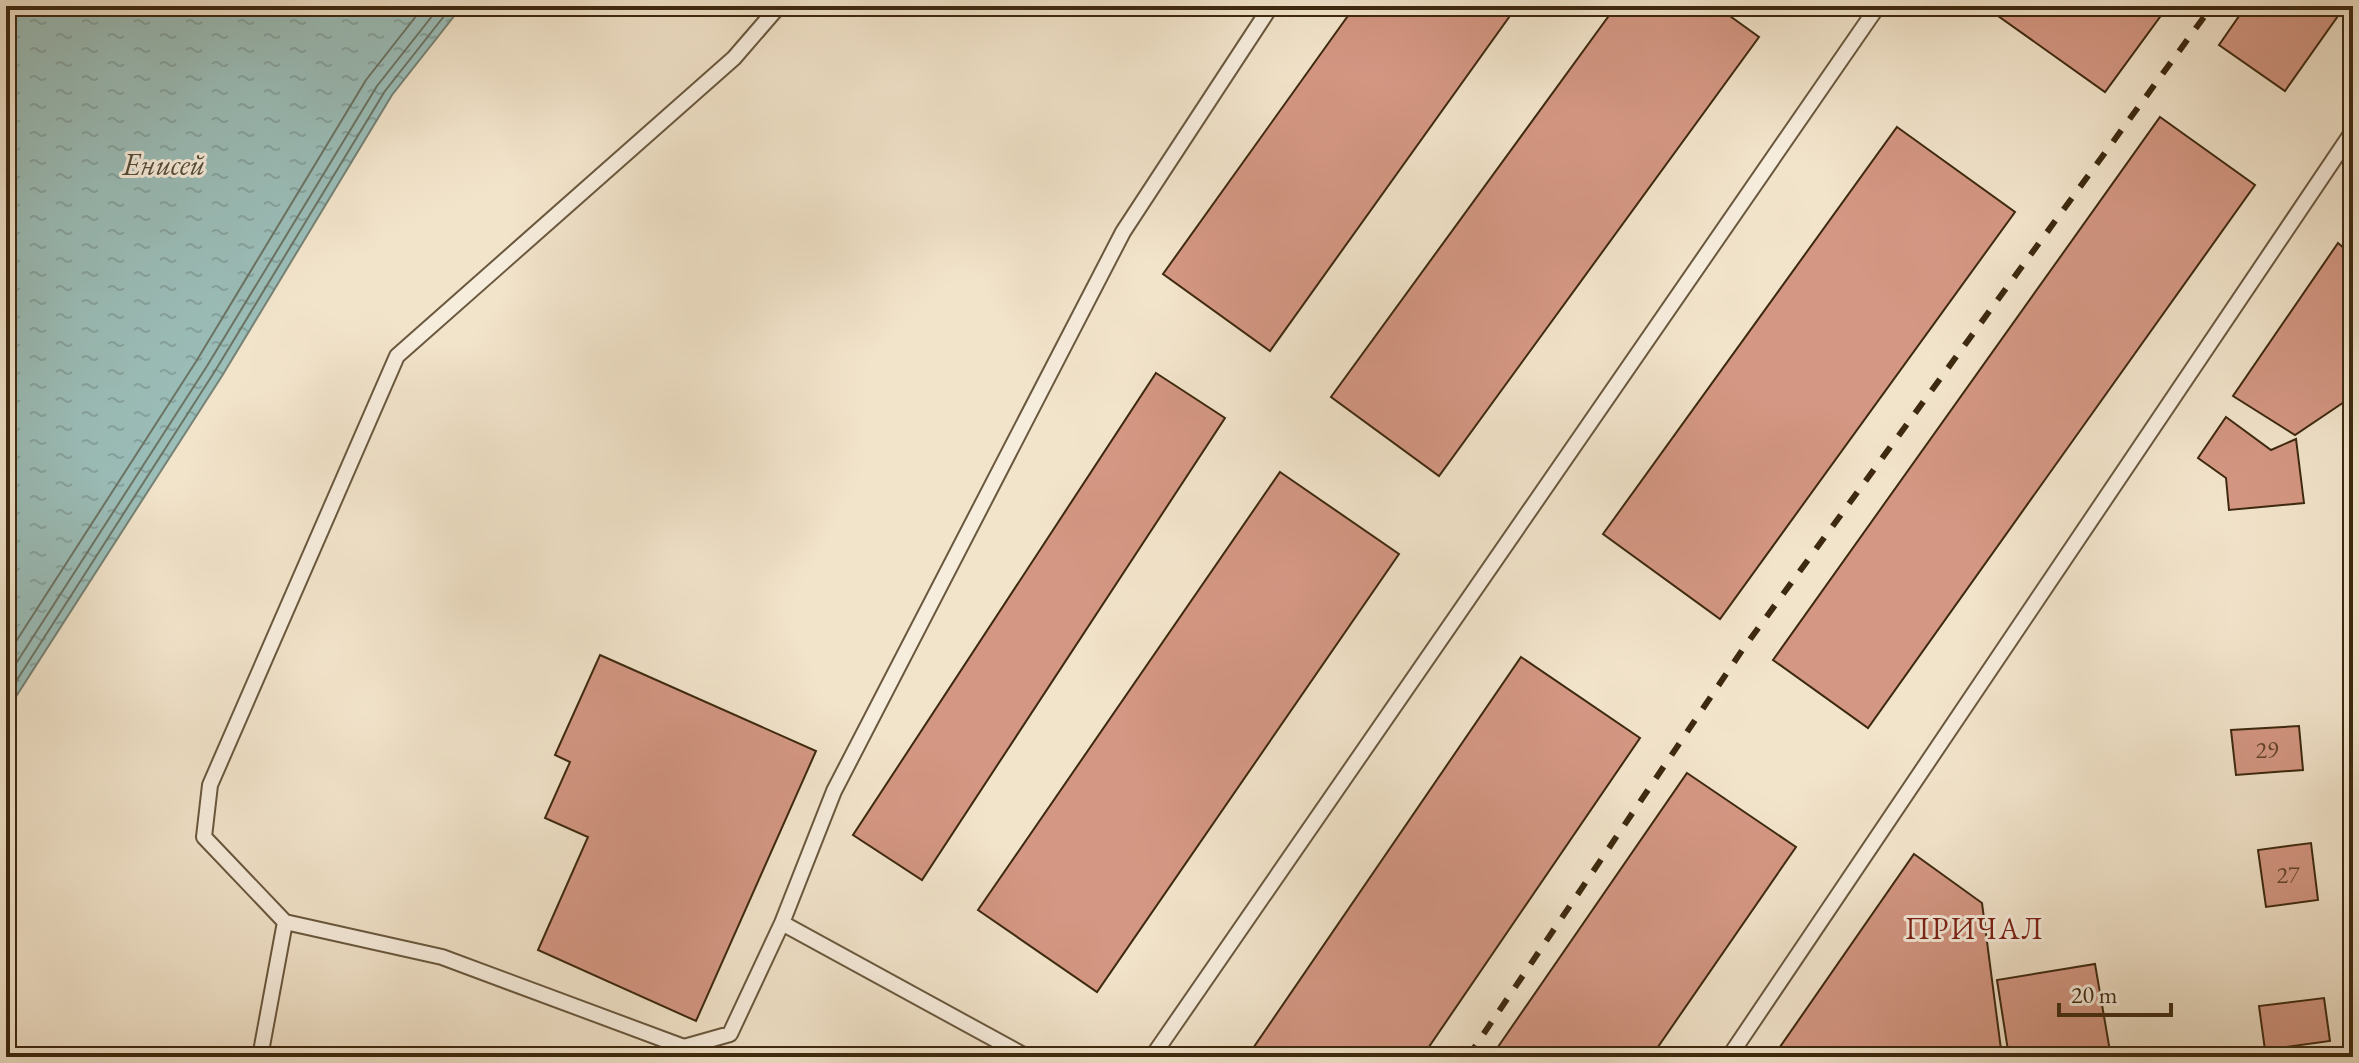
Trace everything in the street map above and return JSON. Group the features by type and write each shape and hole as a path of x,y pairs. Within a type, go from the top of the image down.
{"lane":[{"path":"779,6 734,58 397,356 210,785 204,837 285,922 442,957 684,1047 730,1034 782,923 834,791 1123,232 1271,6"},
{"path":"1152,1057 1878,6"},
{"path":"1729,1057 2353,131"},
{"path":"260,1057 285,922"},
{"path":"782,923 1027,1057"}],"water":[{"name":"Енисей","path":"6,6 462,6 392,95 222,376 6,712"}],"building":[{"path":"1355,6 1517,6 1270,351 1163,274"},
{"path":"1616,6 1716,6 1759,37 1439,476 1331,397"},
{"path":"1984,6 2168,6 2105,92"},
{"path":"2246,6 2345,6 2285,91 2219,45"},
{"path":"2160,117 2255,185 1868,728 1773,660"},
{"path":"1897,127 2015,212 1720,619 1603,534"},
{"path":"2338,243 2353,256 2353,396 2295,435 2233,396"},
{"path":"1156,373 1225,418 922,880 853,835"},
{"path":"2226,417 2271,450 2296,439 2304,503 2229,510 2226,478 2198,458"},
{"path":"1280,472 1399,554 1097,992 978,910"},
{"path":"600,655 816,751 696,1021 538,950 588,837 545,818 570,762 555,755"},
{"path":"1521,657 1640,738 1422,1057 1247,1057"},
{"path":"2299,726 2303,770 2236,775 2231,730"},
{"path":"1687,773 1796,847 1651,1057 1491,1057"},
{"path":"2311,843 2318,900 2266,907 2258,850"},
{"path":"1914,854 1982,903 2002,1057 1773,1057"},
{"path":"2095,964 2111,1057 2009,1057 1997,980"},
{"path":"2324,998 2330,1041 2265,1050 2259,1006"}],"railway":[{"path":"1468,1057 1743,649 2212,6"}],"district":[{"name":"ПРИЧАЛ","path":"1975,929"}]}
